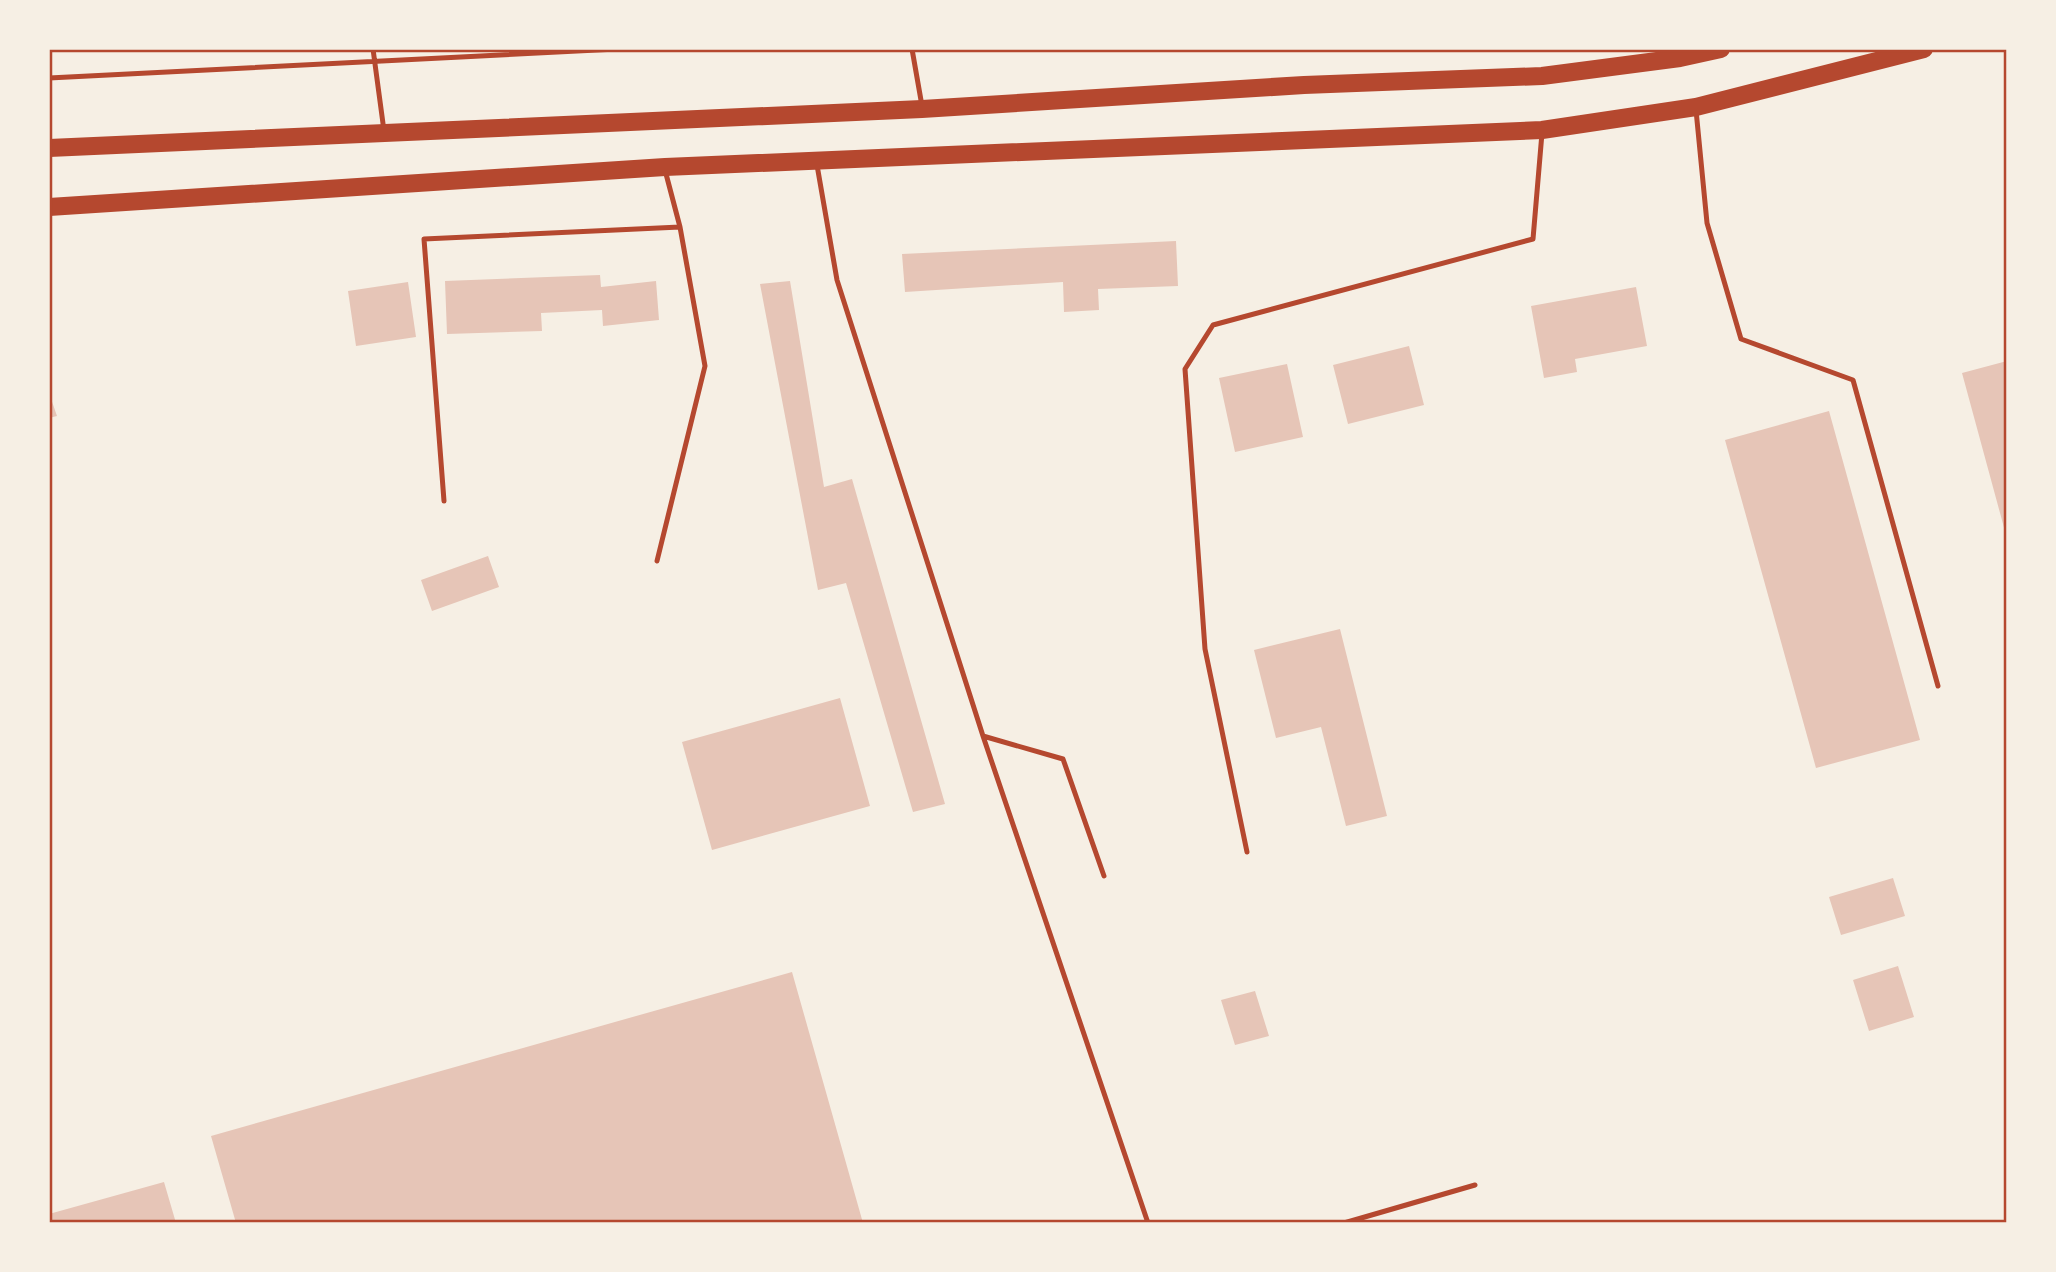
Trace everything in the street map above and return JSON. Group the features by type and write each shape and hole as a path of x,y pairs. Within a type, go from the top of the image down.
{"main road":[{"path":"49,148 922,109 1304,85 1542,76 1721,49"},
{"path":"49,207 665,167 1542,130 1696,107 1924,49"}],"lane":[{"path":"373,49 385,134"},
{"path":"49,78 617,49"},
{"path":"912,49 922,109"},
{"path":"1696,107 1707,223 1741,340 1853,380 1938,686"},
{"path":"1247,852 1205,649 1185,369 1213,326 1533,239 1542,130"},
{"path":"816,161 837,280 983,736 1148,1223"},
{"path":"657,561 705,366 680,227 665,167"},
{"path":"444,501 424,239 680,227"},
{"path":"983,736 1063,760 1104,876"},
{"path":"1344,1223 1475,1185"}],"building":[{"path":"1176,241 1178,286 1098,289 1099,310 1064,312 1063,282 905,292 902,254"},
{"path":"600,275 601,287 656,281 659,320 603,326 602,310 541,313 542,331 447,334 445,281"},
{"path":"790,281 824,487 852,479 945,804 913,812 846,583 818,590 760,284"},
{"path":"408,282 416,337 356,346 348,291"},
{"path":"1636,287 1647,346 1575,359 1577,372 1544,378 1531,306"},
{"path":"1409,346 1424,405 1348,424 1333,365"},
{"path":"2007,361 2007,535 2006,535 1962,373"},
{"path":"1287,364 1303,437 1235,452 1219,378"},
{"path":"49,393 57,416 49,418"},
{"path":"1829,411 1920,740 1816,768 1725,440"},
{"path":"488,556 499,587 432,611 421,580"},
{"path":"1340,629 1387,816 1346,826 1321,727 1276,738 1254,650"},
{"path":"840,698 870,806 712,850 682,742"},
{"path":"1893,878 1905,916 1841,935 1829,897"},
{"path":"1898,966 1914,1017 1869,1031 1853,980"},
{"path":"792,972 863,1223 236,1223 211,1136"},
{"path":"1255,991 1269,1036 1235,1045 1221,1000"},
{"path":"164,1182 176,1223 49,1223 49,1214"}]}
